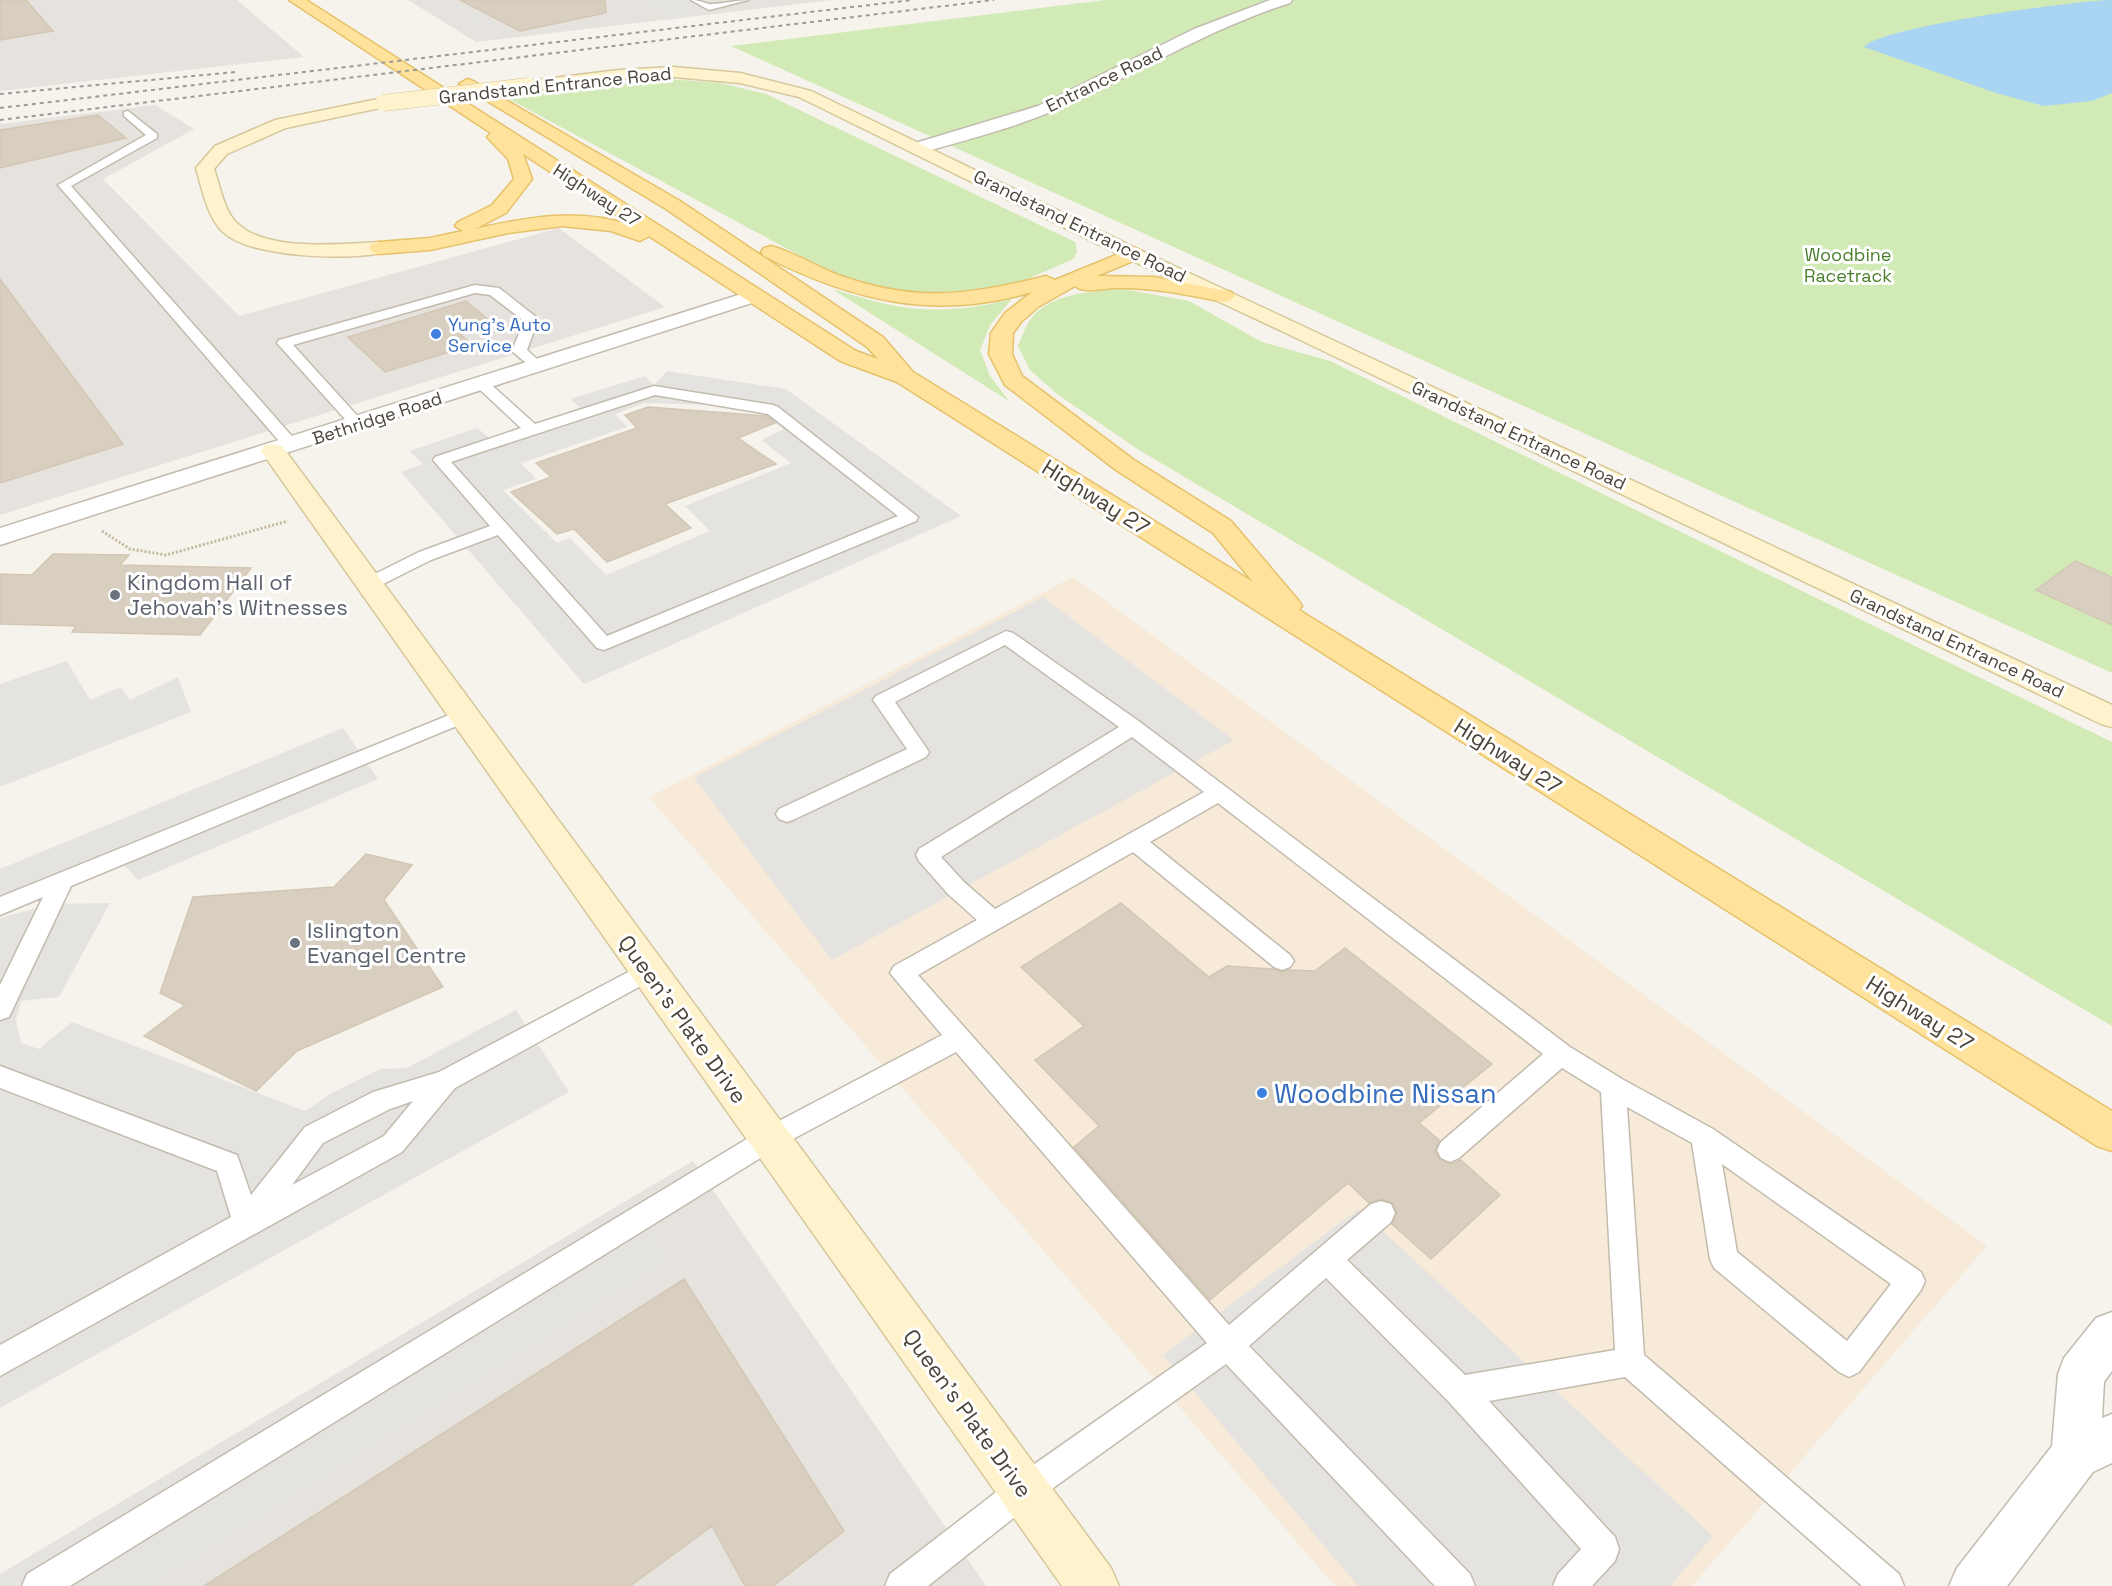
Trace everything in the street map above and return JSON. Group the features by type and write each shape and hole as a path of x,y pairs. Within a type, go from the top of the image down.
{"main road":[{"name":"Highway 27","path":"296,0 848,356 905,377 2112,1133"},
{"path":"328,0 348,12"},
{"name":"Highway 27","path":"454,77 673,205 874,342 905,377"},
{"path":"379,248 467,226 499,208 523,179 516,157 469,111"},
{"path":"673,205 727,228 792,263 858,290 899,299 930,302 979,299 1019,291 1047,282 1075,279"},
{"path":"379,248 428,244 506,227 544,222 597,222 629,230 721,275"},
{"path":"1133,254 1041,294 1012,319 1001,335 999,349 1004,364 1013,380 1125,465 1222,527 1309,631"},
{"path":"1041,294 1076,285 1116,280 1139,281 1224,296"}],"street":[{"name":"Entrance Road","path":"918,148 1007,123 1060,103 1193,36 1265,5 1285,0"},
{"name":"Grandstand Entrance Road","path":"379,248 333,251 284,247 250,240 230,228 213,194 205,168 221,150 282,124 383,104 528,86 672,72 718,75 777,85 805,94 1133,254 2112,717"},
{"name":"Bethridge Road","path":"0,537 754,296"},
{"name":"Queen's Plate Drive","path":"282,448 317,512 1094,1586"},
{"path":"1975,1586 2094,1447 2081,1374 2112,1334"}],"lane":[{"path":"695,0 709,7 744,0"},
{"path":"128,114 153,136 64,185 282,448"},
{"path":"357,424 284,343 475,289 494,291 531,320 519,351 538,366"},
{"path":"482,384 532,430"},
{"path":"654,390 773,410 910,517 604,644 500,528 441,460 654,390"},
{"path":"369,584 425,556 500,528"},
{"path":"787,814 919,752 883,700 1006,637 1133,727 1561,1054 1613,1087 1704,1137 1911,1281 1849,1362 1724,1259 1704,1137"},
{"path":"0,906 464,715"},
{"path":"993,921 956,888 927,855 1133,727"},
{"path":"1219,793 902,973 1228,1345 1458,1586"},
{"path":"1134,841 1282,961"},
{"path":"0,1010 63,880"},
{"path":"246,1223 314,1135 382,1100 446,1080 649,970"},
{"path":"39,1586 769,1138 959,1038"},
{"path":"1450,1150 1561,1054"},
{"path":"0,1077 228,1162 246,1223"},
{"path":"0,1361 246,1223 393,1144 446,1080"},
{"path":"1613,1087 1630,1362 1887,1586"},
{"path":"902,1586 1024,1490 1228,1345 1381,1213"},
{"path":"1327,1260 1460,1391 1603,1549 1570,1586"},
{"path":"1460,1391 1630,1362"}],"path":[{"path":"84,510 107,536 130,549 166,555 317,512"}],"shaded area":[{"path":"0,0 237,0 304,57 0,91"},
{"path":"408,0 833,0 476,42"},
{"path":"630,0 717,0 732,7 670,20"},
{"path":"455,2 501,28 488,31 443,5"},
{"path":"155,105 194,129 103,179 239,316 559,228 665,307 0,515 0,124"},
{"path":"667,371 786,389 961,516 584,684 401,472 423,464 410,451 477,428 491,439 581,408 570,399 645,376 654,385","holes":["644,403 751,406 784,429 761,440 791,463 685,506 710,531 606,575 570,538 557,543 503,490 536,479 521,463 627,427 615,414"]},
{"path":"1073,577 1987,1246 1692,1586 1335,1586 649,797"},
{"path":"1043,597 1234,740 832,960 694,778"},
{"path":"67,661 90,700 121,687 130,700 178,677 191,712 0,787 0,684"},
{"path":"343,728 378,779 138,880 122,863 0,912 0,869"},
{"path":"110,903 59,997 21,1001 16,1021 21,1043 39,1049 72,1022 305,1111 332,1093 380,1069 407,1068 516,1010 569,1092 0,1408 0,918 51,904"},
{"path":"693,1161 986,1586 0,1586 0,1574"},
{"path":"633,1198 672,1261 155,1586 0,1586 0,1577"},
{"path":"1359,1209 1713,1536 1670,1586 1358,1586 1163,1355"}],"green space":[{"name":"Woodbine Racetrack","path":"1105,0 2112,0 2112,673 731,46"},
{"path":"667,79 720,83 766,94 1075,242 1077,252 1073,259 1026,280 959,296 882,291 821,267 507,98"},
{"path":"832,289 888,304 925,309 969,307 1012,299 990,325 980,350 990,376 1009,401"},
{"path":"1123,289 1189,301 1262,342 1330,361 2112,742 2112,1026 1139,450 1057,394 1030,370 1018,346 1028,323 1038,311 1060,299 1073,295"}],"water":[{"path":"2112,0 2112,93 2092,101 2044,106 1996,93 1864,47 1878,39 1940,23 2023,10"}],"building":[{"path":"0,0 26,0 53,31 0,40"},
{"path":"460,0 605,0 606,13 520,31"},
{"path":"98,115 126,138 0,168 0,130"},
{"path":"0,279 123,444 0,483"},
{"path":"466,301 491,322 458,332 472,345 385,372 348,337"},
{"path":"648,407 767,416 775,423 738,438 776,464 665,504 691,528 607,562 574,529 557,534 511,492 551,477 536,463 637,428 625,415"},
{"name":"Kingdom Hall of Jehovah's Witnesses","path":"53,554 129,555 120,565 251,568 200,635 72,632 76,626 0,624 0,574 32,575"},
{"path":"2075,561 2112,577 2112,625 2036,590"},
{"name":"Islington Evangel Centre","path":"366,854 412,865 384,900 443,987 297,1051 256,1091 144,1036 185,1005 160,993 193,897 334,887"},
{"name":"Woodbine Nissan","path":"1121,903 1209,977 1227,966 1273,969 1281,972 1315,971 1345,948 1492,1064 1419,1123 1439,1140 1435,1151 1440,1160 1451,1164 1461,1160 1500,1195 1431,1259 1392,1224 1397,1214 1393,1203 1382,1199 1369,1203 1348,1183 1210,1300 1074,1147 1099,1126 1035,1060 1084,1026 1021,967"},
{"path":"684,1279 844,1531 773,1586 745,1586 712,1526 630,1586 204,1586"}],"railway":[{"path":"0,108 912,0"},
{"path":"0,120 994,0"},
{"path":"0,94 236,72"}],"place":[{"name":"Yung’s Auto Service","path":"436,334"},
{"name":"Kingdom Hall of Jehovah's Witnesses","path":"115,595"},
{"name":"Islington Evangel Centre","path":"295,943"},
{"name":"Woodbine Nissan","path":"1262,1093"}]}
